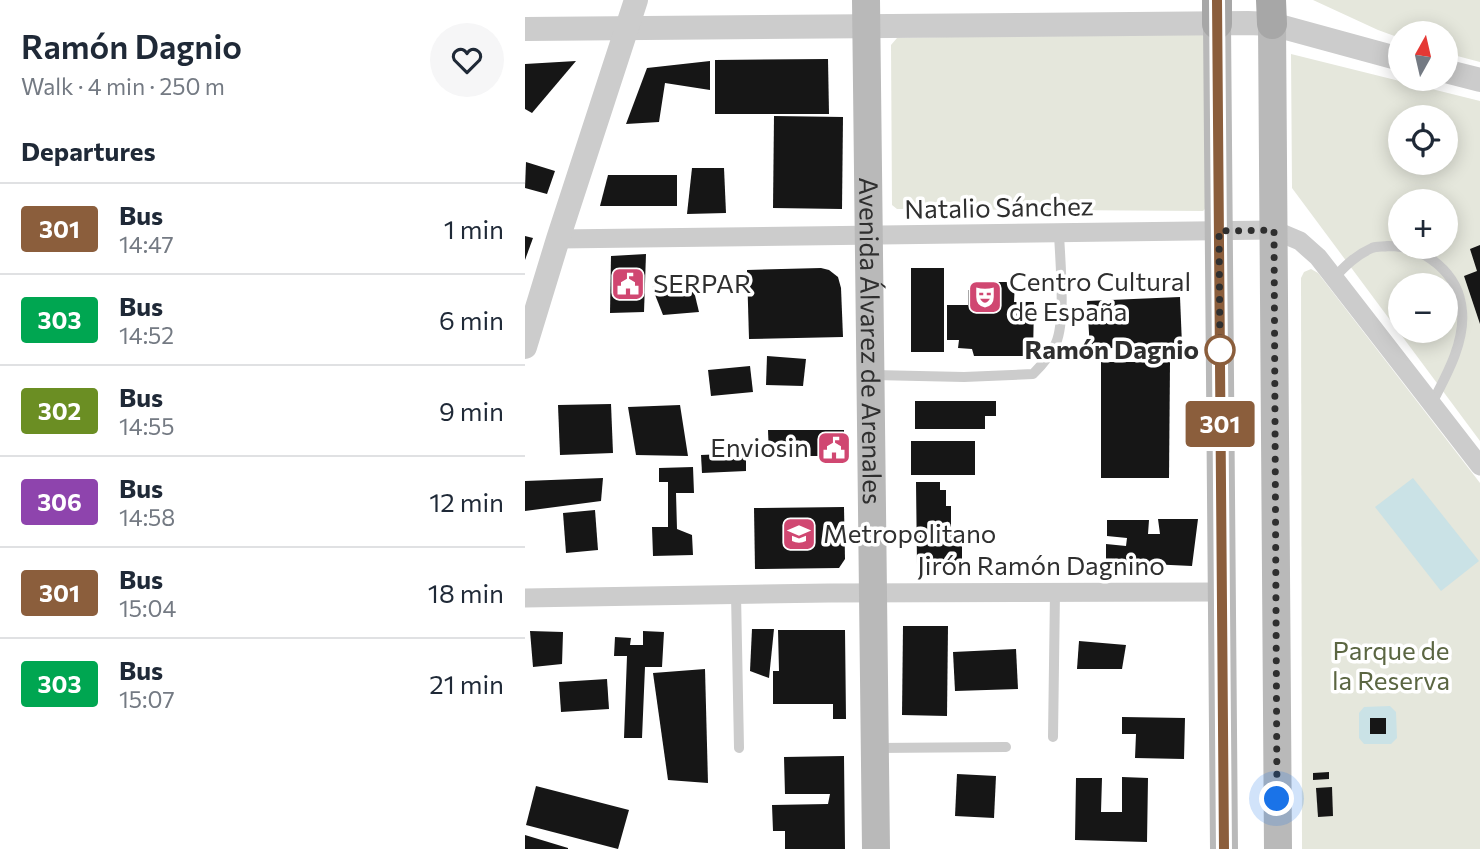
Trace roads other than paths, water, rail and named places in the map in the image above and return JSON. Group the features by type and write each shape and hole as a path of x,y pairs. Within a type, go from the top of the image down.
{"main road":[{"path":"1217,12 1224,849"},
{"path":"1272,12 1277,849"},
{"name":"Avenida Álvarez de Arenales","path":"866,13 876,849"}],"street":[{"path":"525,347 636,0"},
{"path":"525,29 626,28 866,13 1272,12 1388,55"},
{"path":"1458,74 1480,80"},
{"path":"1274,230 1300,241 1318,257 1480,466"},
{"name":"Natalio Sánchez","path":"558,239 1274,230"},
{"name":"Jirón Ramón Dagnino","path":"525,598 736,594 1221,592"}],"lane":[{"path":"870,375 964,377 1033,374 1046,361 1057,342 1060,320 1059,233"},
{"path":"1334,278 1349,262 1374,247 1398,246 1421,252 1443,268 1461,299 1463,314 1461,337 1432,404"},
{"path":"1053,737 1055,592"},
{"path":"736,594 739,748"},
{"path":"875,748 1006,747"}],"water":[{"path":"1413,478 1479,561 1441,591 1375,507"},
{"path":"1390,706 1396,712 1397,738 1391,744 1364,744 1359,738 1359,713 1364,707","holes":["1370,718 1385,718 1386,734 1370,734"]}],"place":[{"name":"SERPAR","path":"628,284"},
{"name":"Centro Cultural de España","path":"985,297"},
{"name":"Ramón Dagnio","path":"1220,350"},
{"name":"Enviosin","path":"834,448"},
{"name":"Metropolitano","path":"799,534"}],"park label":[{"name":"Parque de la Reserva","path":"1391,666"}]}
